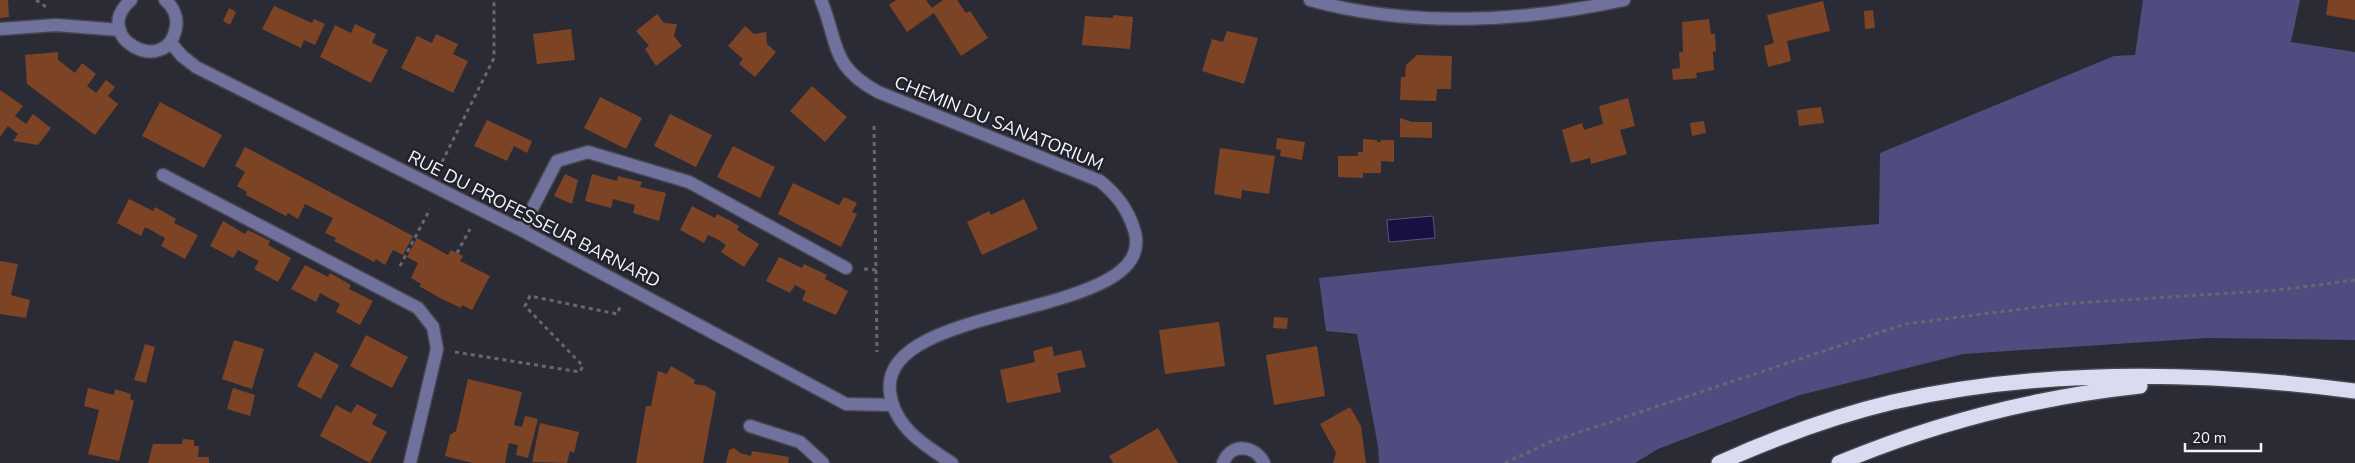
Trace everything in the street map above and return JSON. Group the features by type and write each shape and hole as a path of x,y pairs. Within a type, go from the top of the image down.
{"highway":[{"path":"1719,463 1802,430 1850,414 1892,403 1991,385 2142,377 2201,378 2355,391"},
{"path":"1839,463 1866,452 1962,421 2062,396 2156,384 2272,383"}],"street":[{"path":"131,0 121,12 120,30 130,45 146,52 163,48 170,42 177,25 172,3"},
{"name":"CHEMIN DU SANATORIUM","path":"821,0 836,51 846,68 860,83 878,92 1100,181 1115,193 1128,212 1136,235 1134,253 1125,270 1105,281 1083,292 940,332 909,353 896,365 889,384 891,405"},
{"path":"1310,0 1334,7 1400,16 1487,18 1539,14 1624,0"},
{"path":"0,29 56,24 120,30"},
{"name":"RUE DU PROFESSEUR BARNARD","path":"170,42 182,56 196,67 521,230 846,404 891,405"},
{"path":"521,230 558,161 588,152 689,182 846,268"},
{"path":"163,175 418,308 433,327 437,350 410,463"},
{"path":"891,405 907,430 929,449 952,463"},
{"path":"750,426 800,442 823,463"},
{"path":"1222,463 1228,453 1242,448 1256,452 1264,463"}],"path":[{"path":"442,162 494,58 494,0"},
{"path":"874,126 877,352"},
{"path":"400,266 430,209"},
{"path":"458,253 470,229"},
{"path":"1505,463 1550,442 1905,324 2061,304 2278,290 2355,280"},
{"path":"437,350 580,372 583,366 525,306 530,296 617,314 622,304"}],"shaded area":[{"path":"2143,0 2300,0 2291,42 2355,52 2355,340 2207,338 1963,354 1800,395 1658,449 1635,463 1379,463 1378,446 1357,334 1326,331 1319,278 1649,242 1879,224 1880,153 2114,56 2135,55"},
{"path":"1433,216 1435,238 1389,242 1387,220"}],"building":[{"path":"0,0 8,0 9,17 0,18"},
{"path":"896,0 926,0 932,8 943,0 957,0 966,13 970,11 988,38 961,56 934,13 907,32 889,5"},
{"path":"2328,0 2355,0 2355,20 2326,15"},
{"path":"1823,1 1830,31 1787,41 1791,61 1768,67 1764,46 1774,43 1767,15"},
{"path":"274,6 312,23 314,19 325,24 315,45 304,40 301,48 262,29"},
{"path":"229,8 236,12 230,25 223,21"},
{"path":"1873,10 1875,28 1865,29 1864,11"},
{"path":"657,14 664,23 677,24 674,36 682,46 656,66 645,49 649,46 636,31"},
{"path":"1113,15 1133,17 1130,49 1082,45 1085,16 1113,18"},
{"path":"1709,19 1711,34 1715,34 1714,70 1696,73 1697,78 1673,80 1672,69 1680,68 1679,52 1683,52 1682,22"},
{"path":"355,24 376,34 372,43 388,50 371,83 320,57 335,25 351,33"},
{"path":"745,26 754,34 766,32 767,44 776,52 755,77 739,64 743,59 728,46"},
{"path":"571,29 575,60 537,64 533,34"},
{"path":"1227,31 1258,38 1244,84 1202,71 1212,39 1223,42"},
{"path":"436,34 458,44 453,54 468,61 453,93 401,68 417,36 432,43"},
{"path":"58,52 58,60 75,73 82,63 96,74 87,86 96,93 106,80 115,87 108,96 118,104 95,135 27,84 25,55"},
{"path":"1417,55 1452,56 1451,89 1437,89 1436,101 1400,100 1401,77 1405,77 1406,65"},
{"path":"812,86 847,117 825,142 790,111"},
{"path":"0,90 23,106 15,116 26,124 33,114 51,128 38,145 13,141 18,134 8,126 0,137"},
{"path":"600,97 642,118 626,149 584,128"},
{"path":"1628,98 1635,126 1620,130 1627,154 1591,164 1590,158 1571,163 1562,130 1582,123 1584,130 1603,124 1599,106"},
{"path":"160,102 222,135 204,168 142,136"},
{"path":"1821,107 1824,123 1799,126 1797,110"},
{"path":"670,114 712,135 696,167 654,146"},
{"path":"1400,118 1412,122 1432,122 1432,138 1400,137"},
{"path":"487,120 532,141 527,153 514,146 507,161 474,146"},
{"path":"1704,121 1706,133 1692,136 1690,123"},
{"path":"1277,138 1305,142 1302,160 1280,156 1281,150 1276,149"},
{"path":"1363,139 1377,140 1377,142 1381,142 1381,140 1394,140 1394,162 1381,161 1381,173 1363,173 1363,178 1338,177 1338,156 1358,156 1358,152 1363,152"},
{"path":"733,146 775,167 760,198 717,177"},
{"path":"245,147 413,236 403,255 393,250 385,265 376,259 374,262 334,241 336,238 325,233 333,218 305,204 298,219 288,213 286,216 246,195 247,192 237,186 245,172 235,166"},
{"path":"1220,148 1275,156 1269,194 1242,190 1241,199 1214,194"},
{"path":"565,174 578,180 572,204 554,196"},
{"path":"592,174 617,181 618,176 642,182 640,187 666,193 659,221 633,213 635,205 613,199 611,208 585,201"},
{"path":"793,183 839,205 844,197 857,203 852,212 857,214 841,247 778,214"},
{"path":"129,199 153,211 155,207 176,219 174,223 198,235 185,259 161,246 165,238 145,227 141,236 117,223"},
{"path":"1024,199 1038,229 982,255 967,222 989,211 991,215"},
{"path":"692,206 715,218 717,214 729,220 739,226 737,230 759,244 744,267 721,252 726,245 717,239 708,235 704,243 680,230"},
{"path":"223,221 245,234 248,230 270,241 268,245 291,258 278,282 254,269 259,261 238,250 233,258 210,246"},
{"path":"417,238 448,255 451,250 463,256 460,261 490,276 472,310 462,305 461,308 440,298 419,286 421,284 411,278 418,263 407,257"},
{"path":"779,257 802,268 804,264 827,275 825,279 848,291 836,315 802,300 806,291 795,285 790,293 766,281"},
{"path":"0,261 18,264 11,295 30,300 26,318 0,314"},
{"path":"305,265 328,277 330,273 351,285 349,289 373,301 360,325 336,312 340,304 320,293 316,302 291,289"},
{"path":"1274,317 1288,318 1287,329 1273,328"},
{"path":"1219,322 1225,366 1165,374 1159,330"},
{"path":"366,335 408,357 392,388 350,366"},
{"path":"234,340 264,349 252,389 222,379"},
{"path":"145,344 155,347 146,383 134,380"},
{"path":"1052,346 1054,356 1081,350 1086,367 1057,373 1061,392 1007,403 1000,370 1035,362 1033,351"},
{"path":"1317,346 1325,396 1274,405 1266,355"},
{"path":"315,352 339,365 321,399 297,386"},
{"path":"671,366 695,380 694,384 706,386 716,392 703,463 636,463 646,406 651,406 658,371 667,374"},
{"path":"468,379 522,392 514,425 522,427 525,416 538,419 528,458 516,455 518,445 509,443 505,463 473,463 445,456 450,435 456,431"},
{"path":"88,388 114,395 115,389 131,394 130,399 134,401 119,461 88,454 99,410 84,406"},
{"path":"233,388 255,395 250,416 227,409"},
{"path":"357,404 377,415 372,424 387,432 370,463 320,436 336,405 351,413"},
{"path":"1350,407 1361,426 1366,463 1333,463 1336,453 1320,424"},
{"path":"540,423 579,432 574,453 570,451 567,463 532,462"},
{"path":"1158,428 1178,463 1113,463 1109,456"},
{"path":"183,439 194,440 194,446 199,446 198,457 209,457 209,463 148,463 153,444 182,444"},
{"path":"734,448 740,453 751,456 752,451 789,457 788,463 726,463 729,450"}]}
